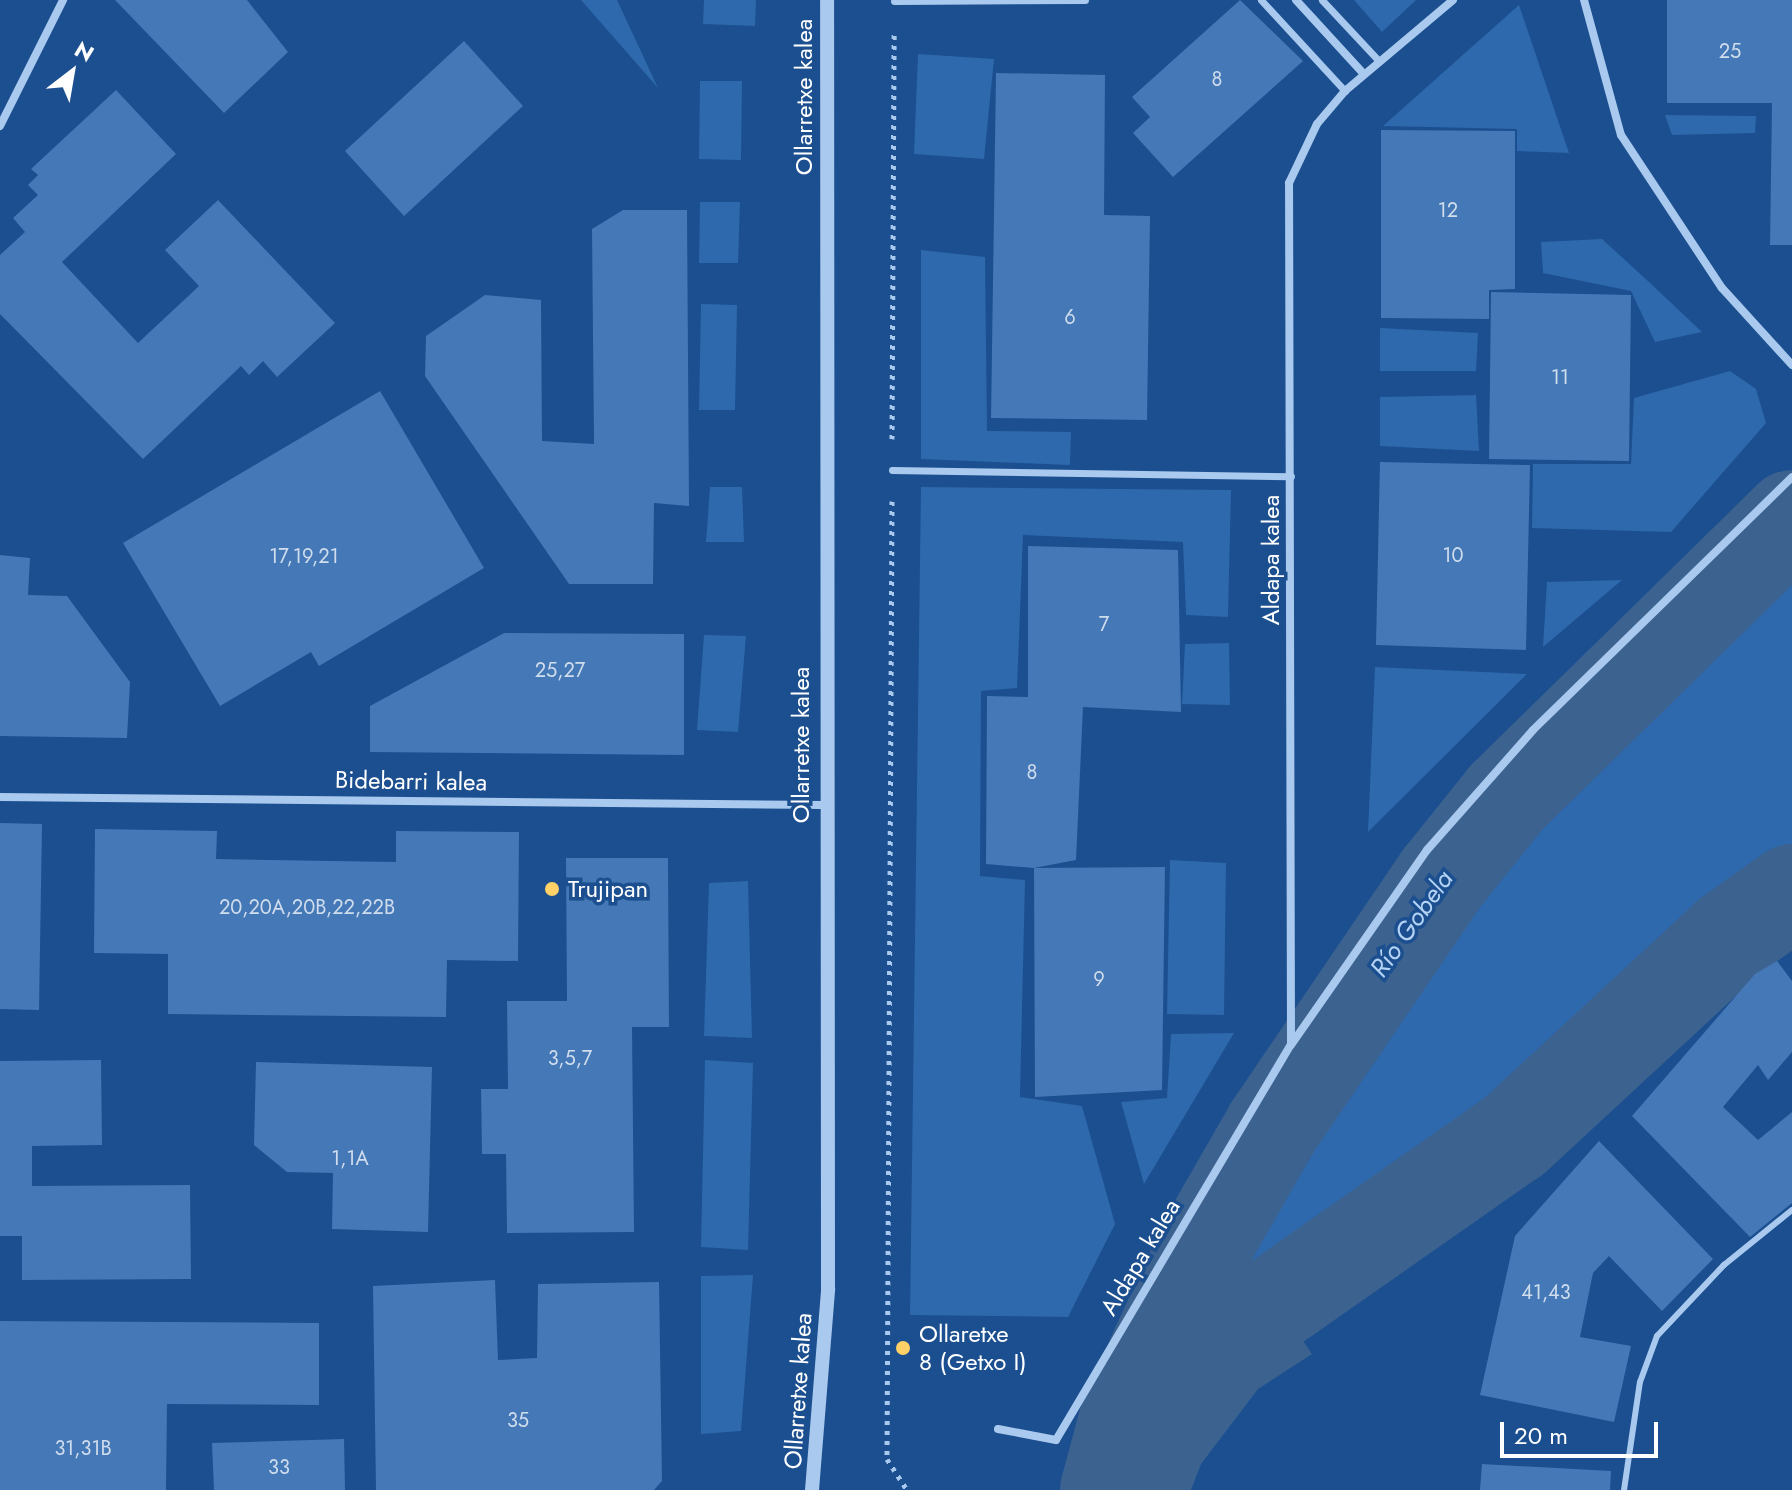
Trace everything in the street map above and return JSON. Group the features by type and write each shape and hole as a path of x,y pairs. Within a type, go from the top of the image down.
{"street":[{"path":"0,126 63,0"},
{"name":"Ollarretxe kalea","path":"812,1490 828,1289 822,805 827,0"},
{"path":"894,1 1085,0"},
{"path":"1261,0 1345,91"},
{"path":"1296,0 1362,72"},
{"path":"1322,0 1378,60"},
{"name":"Aldapa kalea","path":"1291,1045 1289,183 1317,124 1362,72 1453,0"},
{"path":"1584,0 1621,135 1722,288 1792,365"},
{"path":"892,470 1291,476"},
{"name":"Aldapa kalea","path":"998,1429 1056,1440 1291,1045 1438,838 1533,730 1792,477"},
{"name":"Bidebarri kalea","path":"0,797 822,805"}],"lane":[{"path":"1624,1490 1640,1382 1657,1336 1724,1265 1792,1210"}],"path":[{"path":"894,1 887,1459 907,1490"}],"shaded area":[{"path":"581,0 617,0 658,88"},
{"path":"704,0 756,0 755,26 703,24"},
{"path":"1354,0 1416,0 1382,32"},
{"path":"1519,5 1569,153 1517,151 1517,129 1383,126"},
{"path":"918,54 994,59 984,159 914,154"},
{"path":"700,81 742,81 741,160 699,159"},
{"path":"1665,115 1756,116 1755,133 1672,135"},
{"path":"700,202 740,202 738,263 699,263"},
{"path":"1602,239 1702,332 1655,342 1631,291 1543,273 1541,242"},
{"path":"921,250 985,257 987,431 1071,432 1070,465 921,459"},
{"path":"701,304 737,305 735,410 699,410"},
{"path":"1380,328 1478,333 1476,371 1380,371"},
{"path":"1730,371 1756,389 1766,423 1671,532 1532,528 1533,464 1631,464 1634,398"},
{"path":"1476,395 1479,451 1380,446 1380,397"},
{"path":"710,487 742,487 744,542 706,542"},
{"path":"921,487 1231,490 1228,617 1186,615 1183,542 1023,535 1017,688 981,691 980,876 1025,880 1020,1097 1082,1106 1115,1224 1068,1317 910,1315"},
{"path":"1792,516 1792,892 1730,936 1513,1137 1131,1404 1210,1236 1272,1128 1442,878 1506,798"},
{"path":"1622,580 1543,647 1547,582"},
{"path":"704,635 746,636 738,732 697,730"},
{"path":"1229,643 1230,705 1182,704 1185,644"},
{"path":"1375,667 1527,674 1368,832"},
{"path":"1170,860 1226,863 1224,1015 1167,1014"},
{"path":"748,881 752,1038 704,1036 709,883"},
{"path":"1234,1033 1144,1184 1121,1102 1167,1098 1171,1034"},
{"path":"705,1060 753,1063 748,1250 701,1247"},
{"path":"1210,1236 1277,1302 1312,1354 1258,1389 1201,1464 1191,1490 1072,1490"},
{"path":"753,1275 741,1431 701,1434 701,1276"}],"building":[{"path":"115,0 247,0 288,52 224,113"},
{"path":"1240,0 1303,61 1173,177 1133,133 1150,117 1132,97"},
{"path":"1667,0 1792,0 1792,245 1770,245 1772,103 1667,103"},
{"path":"464,41 523,106 404,216 345,151"},
{"path":"996,73 1105,75 1104,215 1150,216 1147,420 991,418"},
{"path":"116,90 176,154 62,262 138,343 199,286 165,250 218,200 335,323 277,377 263,361 249,375 241,366 143,459 0,314 0,255 25,232 13,218 38,195 28,185 38,175 31,169"},
{"path":"1381,130 1515,131 1515,289 1489,290 1489,319 1381,318"},
{"path":"623,210 687,210 689,506 654,503 653,584 569,584 425,376 426,336 485,295 541,300 542,441 594,444 592,229"},
{"path":"1491,292 1631,295 1629,461 1489,459"},
{"path":"380,391 484,568 319,666 311,652 220,706 123,543"},
{"path":"1380,462 1530,465 1526,650 1376,645"},
{"path":"1028,546 1178,550 1181,712 1083,707 1076,860 1034,868 986,864 987,696 1028,697"},
{"path":"0,555 30,558 28,595 67,596 130,682 127,738 0,736"},
{"path":"504,633 684,634 684,755 370,752 370,706"},
{"path":"0,823 42,824 39,1010 0,1009"},
{"path":"95,829 217,831 216,859 396,862 396,831 519,832 518,961 447,960 446,1017 168,1014 168,954 94,953"},
{"path":"566,858 668,858 669,1027 632,1027 634,1232 507,1233 506,1154 482,1154 481,1089 508,1089 507,1001 567,1001"},
{"path":"1165,867 1162,1090 1035,1097 1034,868"},
{"path":"1777,961 1792,981 1792,1052 1768,1080 1758,1065 1723,1107 1758,1140 1792,1112 1792,1203 1750,1237 1632,1116 1755,974"},
{"path":"101,1060 102,1145 32,1146 32,1186 190,1185 191,1279 22,1280 22,1236 0,1236 0,1061"},
{"path":"256,1062 432,1067 428,1232 332,1229 333,1173 287,1172 254,1145"},
{"path":"1599,1141 1713,1259 1662,1311 1609,1256 1593,1273 1580,1337 1631,1346 1614,1422 1480,1395 1515,1236"},
{"path":"495,1280 498,1360 537,1358 538,1284 659,1282 662,1481 654,1490 376,1490 373,1286"},
{"path":"0,1321 319,1323 319,1405 167,1404 166,1490 0,1490"},
{"path":"344,1439 345,1490 214,1490 212,1443"},
{"path":"1482,1464 1611,1471 1610,1490 1480,1490"}],"waterway":[{"name":"Río Gobela","path":"1155,1356 1210,1236 1272,1128 1442,878 1506,798 1792,518"},
{"name":"Río Gobela","path":"1108,1490 1131,1404 1513,1137 1730,936 1792,892"}],"place":[{"name":"Trujipan","path":"552,889"},
{"name":"Ollaretxe 8 (Getxo I)","path":"903,1348"}]}
